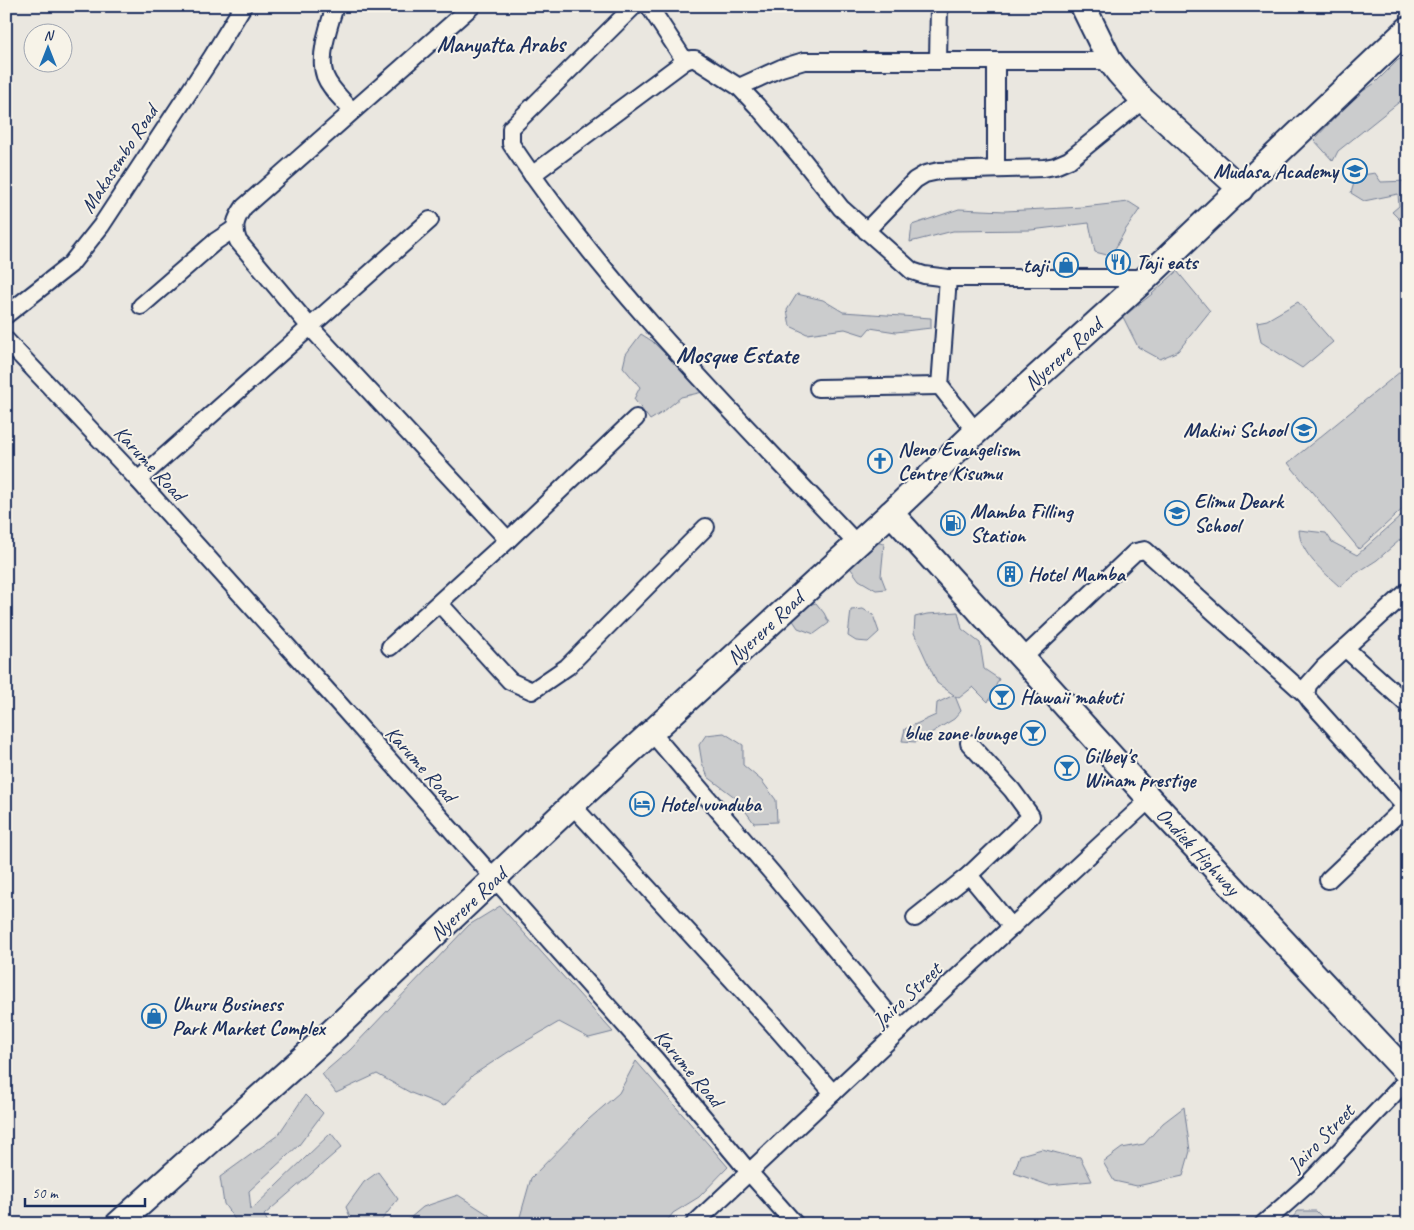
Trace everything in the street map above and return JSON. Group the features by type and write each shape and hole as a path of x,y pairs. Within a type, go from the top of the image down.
{"main road":[{"path":"1083,6 1110,61 1119,73 1143,100 1241,189"},
{"name":"Nyerere Road","path":"118,1224 323,1040 572,805 891,513 976,432 1146,278 1408,29"},
{"name":"Ondiek Highway","path":"891,513 1150,799 1408,1074"}],"street":[{"name":"Makasembo Road","path":"6,314 70,264 101,226 212,58 243,6"},
{"path":"335,6 327,34 323,63 325,76 332,88 352,111"},
{"path":"472,6 244,207 237,217 234,229 238,241 310,327 508,540"},
{"path":"634,6 511,128 511,144 568,224 657,333 857,544"},
{"path":"649,6 685,62"},
{"path":"938,61 939,6"},
{"path":"532,175 691,58 700,61 739,87 799,155 841,208 912,271 924,275 948,278 1146,278"},
{"path":"739,87 781,68 804,61 1110,61"},
{"path":"996,62 996,169"},
{"path":"866,231 915,180 925,174 938,170 1049,167 1069,160 1143,100"},
{"path":"138,480 430,220"},
{"path":"141,306 216,241 234,229"},
{"path":"948,278 940,386 976,432"},
{"name":"Karume Road","path":"6,340 138,480 656,1060 795,1224"},
{"path":"818,388 940,386"},
{"path":"390,647 508,540 636,418"},
{"path":"439,603 510,681 532,691 568,667 706,528"},
{"path":"1022,659 1135,552 1145,550 1306,694 1310,701 1406,809 1328,880"},
{"path":"1306,694 1308,685 1345,648 1408,591"},
{"path":"1345,648 1408,705"},
{"path":"652,733 902,1029"},
{"path":"914,918 927,910 969,875 1031,816 1012,790 969,743"},
{"name":"Jairo Street","path":"694,1224 1150,799"},
{"path":"572,805 834,1093"},
{"path":"969,875 1012,927"},
{"name":"Jairo Street","path":"1263,1224 1308,1184 1408,1079"}],"shaded area":[{"path":"1408,56 1408,95 1338,151 1333,161 1314,140 1354,97 1375,83 1398,60"},
{"path":"1375,173 1381,182 1408,181 1408,222 1405,225 1392,212 1399,206 1398,194 1364,201 1351,193 1356,176"},
{"path":"1129,202 1140,209 1111,256 1095,252 1089,223 1031,230 953,231 910,242 912,225 959,209 1005,211 1083,207"},
{"path":"1177,271 1210,311 1178,351 1160,359 1138,347 1123,317"},
{"path":"797,294 823,300 843,312 931,318 931,328 896,332 870,328 864,335 845,329 807,334 790,326 787,310"},
{"path":"1298,302 1333,342 1302,368 1261,342 1257,322 1267,320"},
{"path":"641,334 652,341 703,392 681,397 650,420 634,399 640,387 623,367 626,354"},
{"path":"1406,367 1408,369 1408,504 1359,549 1288,463"},
{"path":"1408,510 1408,533 1377,560 1355,574 1340,587 1308,555 1300,539 1299,530 1326,533 1332,542 1357,555"},
{"path":"872,541 884,544 881,576 886,589 876,590 859,580 848,565"},
{"path":"816,603 829,623 814,634 798,628 792,619 804,606"},
{"path":"863,609 873,615 879,632 868,642 856,641 848,636 851,610"},
{"path":"958,612 962,629 980,643 984,669 999,679 988,702 973,687 959,698 955,696 961,711 954,719 916,742 902,741 905,729 936,715 937,703 954,695 937,683 914,633 915,617 927,614"},
{"path":"724,733 743,745 743,765 762,781 776,800 777,822 754,823 736,798 708,777 702,763 699,745 706,735"},
{"path":"500,906 613,1032 589,1038 559,1022 473,1075 444,1106 411,1093 377,1074 336,1093 322,1074 350,1050 469,925"},
{"path":"636,1061 728,1167 699,1197 673,1213 665,1224 518,1224 531,1178 589,1119 619,1093"},
{"path":"305,1095 323,1113 299,1145 249,1191 251,1210 331,1133 342,1147 264,1215 269,1224 238,1224 224,1204 220,1177 278,1135"},
{"path":"1184,1107 1190,1151 1183,1176 1137,1186 1114,1181 1103,1162 1122,1148 1144,1144 1163,1123"},
{"path":"1042,1149 1080,1157 1092,1181 1048,1185 1014,1173 1020,1155"},
{"path":"378,1172 398,1199 381,1221 376,1224 353,1224 346,1207 364,1182"},
{"path":"458,1195 489,1215 495,1224 403,1224 423,1207"},
{"path":"1298,1211 1316,1211 1329,1224 1287,1224"}],"place":[{"name":"Mudasa Academy","path":"1355,171"},
{"name":"Taji eats","path":"1118,262"},
{"name":"taji","path":"1066,265"},
{"name":"Makini School","path":"1304,430"},
{"name":"Neno Evangelism Centre Kisumu","path":"880,461"},
{"name":"Elimu Deark School","path":"1177,513"},
{"name":"Mamba Filling Station","path":"953,523"},
{"name":"Hotel Mamba","path":"1010,574"},
{"name":"Hawaii makuti","path":"1002,697"},
{"name":"blue zone lounge","path":"1033,733"},
{"name":"Gilbey's Winam prestige","path":"1067,768"},
{"name":"Hotel vunduba","path":"642,804"},
{"name":"Uhuru Business Park Market Complex","path":"154,1016"}],"district":[{"name":"Manyatta Arabs","path":"501,45"},
{"name":"Mosque Estate","path":"737,355"}]}
